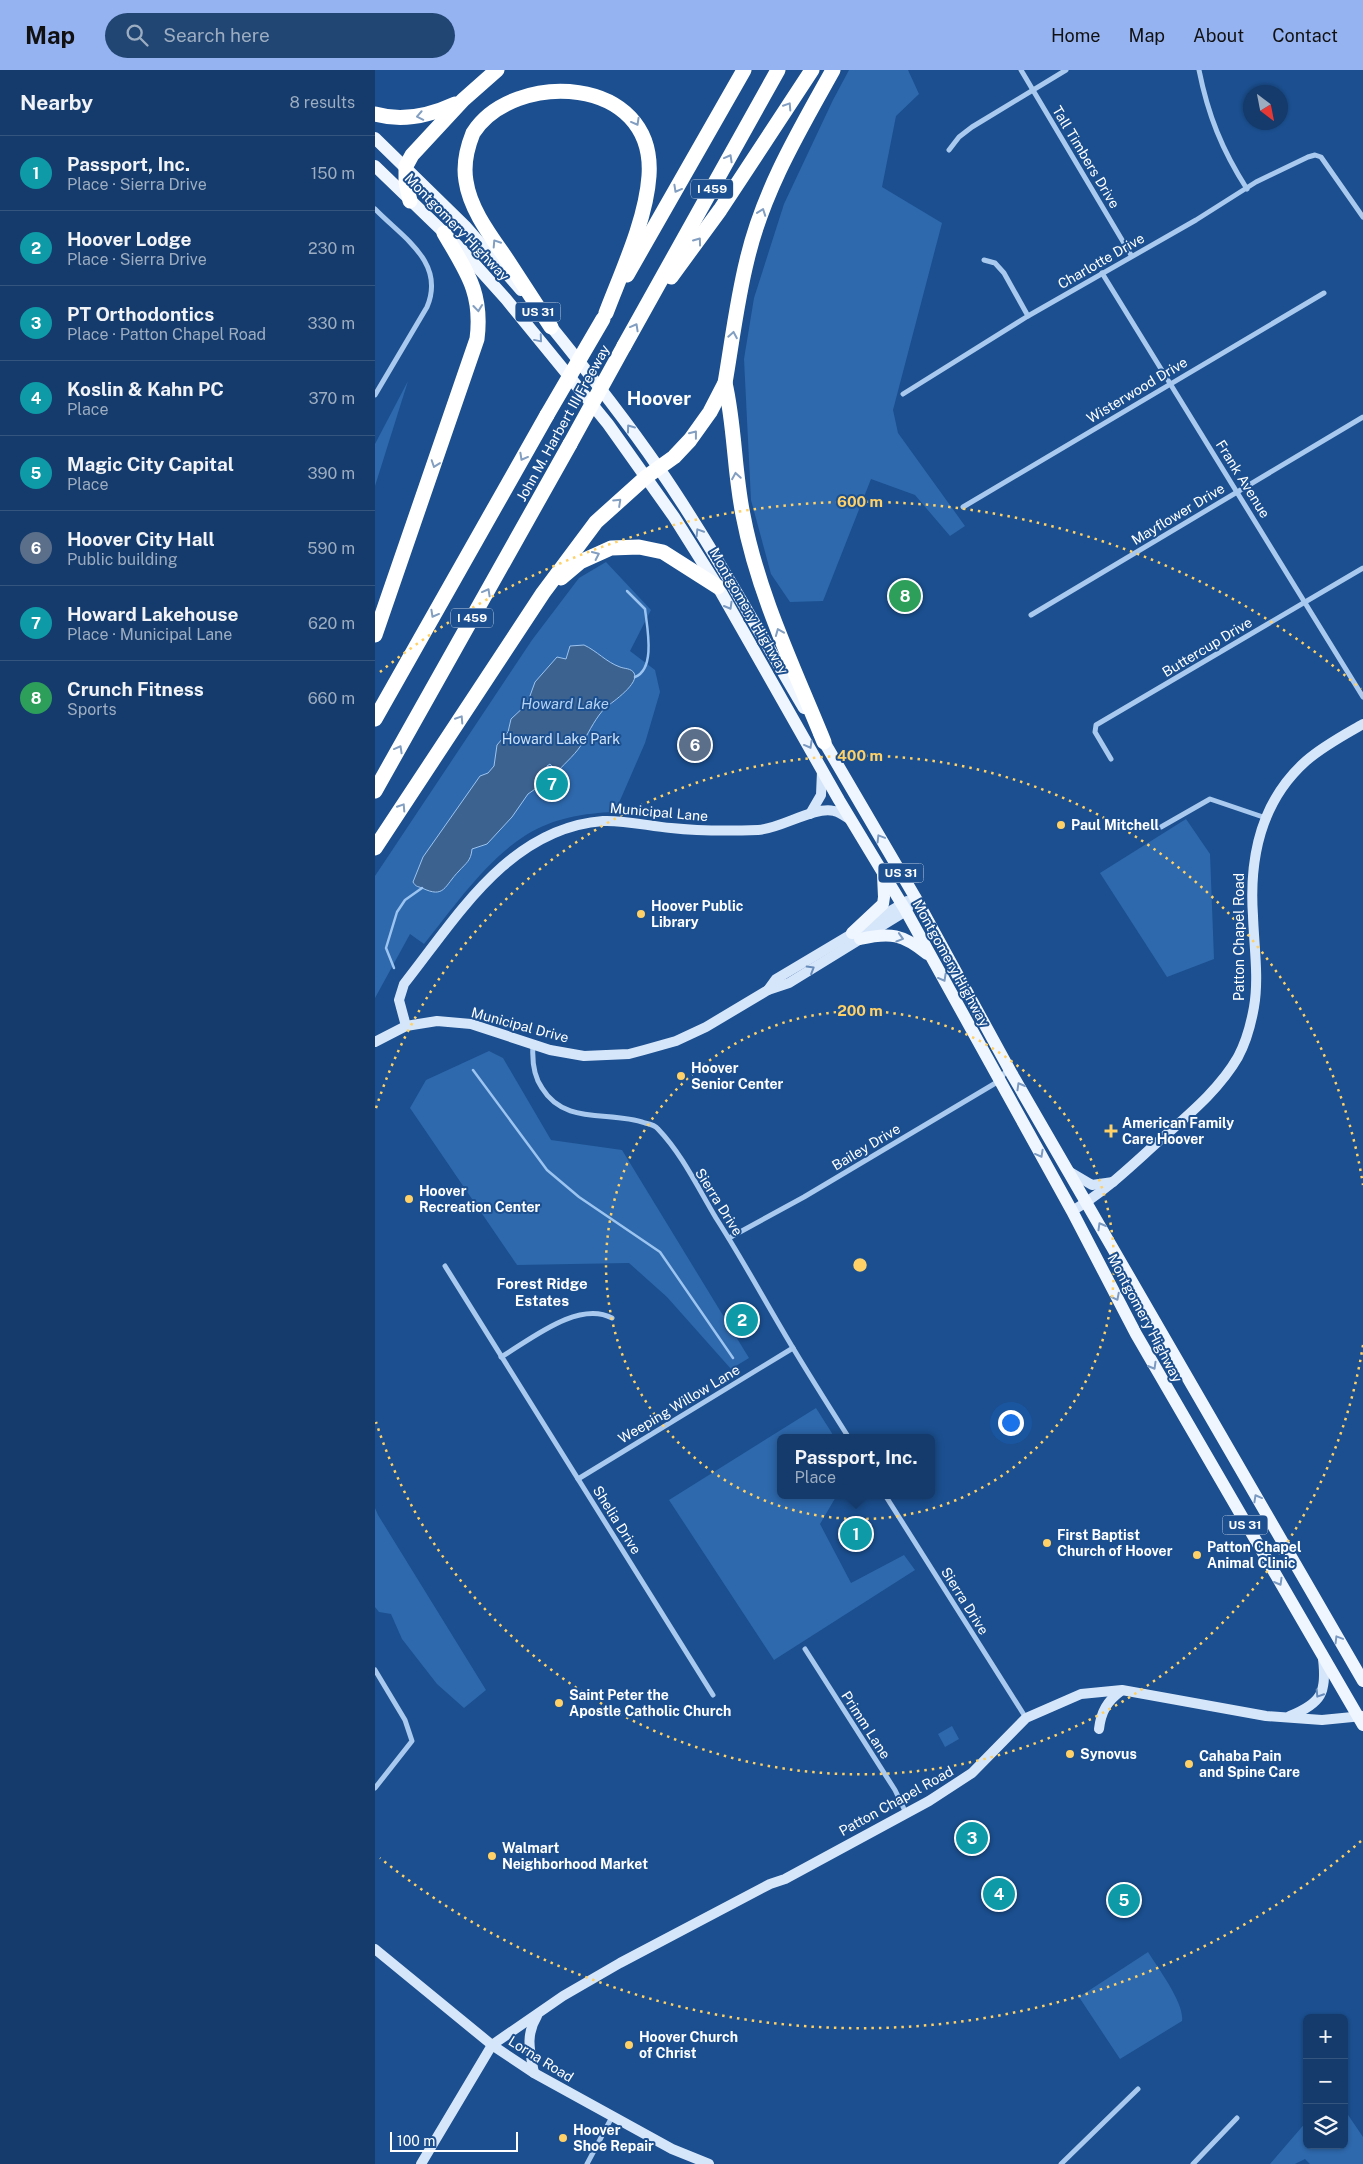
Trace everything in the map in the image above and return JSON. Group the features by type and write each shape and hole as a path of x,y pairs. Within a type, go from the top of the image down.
{"highway":[{"path":"411,201 406,182 406,166 412,156 463,100 497,70"},
{"name":"John M. Harbert III Freeway","path":"375,719 743,70"},
{"name":"John M. Harbert III Freeway","path":"375,792 778,70"},
{"path":"645,307 677,270 720,210 811,70"},
{"path":"375,848 543,593 596,522 646,476 674,457 690,440 710,412 725,383 747,259 758,222 779,171 833,70"},
{"path":"551,327 474,207 466,182 465,165 469,143 478,122 491,104 525,83 566,77 591,84 608,93 623,105 635,119 642,134 648,154 649,176 644,202 635,234 604,316"},
{"path":"375,114 402,119 439,112 463,100"},
{"path":"375,636 477,339 478,303 474,286 443,233"},
{"path":"725,383 731,411 735,464 743,516 755,562 769,606 824,742"},
{"path":"543,593 580,562 611,548 639,547 663,552 718,586"}],"main road":[{"name":"Montgomery Highway","path":"375,138 406,166 465,226 551,327 617,410 659,467 739,596 915,898 1009,1067 1318,1606 1363,1681"},
{"name":"Montgomery Highway","path":"375,166 462,250 506,299 609,424 674,517 718,586 822,770 933,959 1072,1211 1135,1334 1322,1655 1362,1719"},
{"path":"856,936 883,904 884,885 882,870"},
{"path":"856,936 883,935 903,937 933,959"}],"street":[{"name":"Tall Timbers Drive","path":"1021,70 1060,132 1131,256"},
{"path":"949,150 959,137 972,127 1066,70"},
{"path":"1199,70 1205,98 1222,148 1247,189"},
{"name":"Charlotte Drive","path":"903,394 1028,316 1196,220 1273,173 1315,155 1321,157 1363,217"},
{"path":"375,209 424,259 432,278 432,294 427,307 375,396"},
{"path":"984,260 995,263 1004,273 1028,316"},
{"name":"Frank Avenue","path":"1102,273 1363,696"},
{"name":"Wisterwood Drive","path":"963,507 1324,293"},
{"name":"Mayflower Drive","path":"1031,615 1363,417"},
{"name":"Buttercup Drive","path":"1111,759 1095,732 1096,725 1363,568"},
{"name":"Patton Chapel Road","path":"1072,1211 1088,1202 1114,1182 1214,1090 1237,1057 1245,1040 1254,1006 1252,873 1258,840 1265,818 1284,786 1305,761 1319,750 1363,724"},
{"path":"810,814 821,795 822,770"},
{"path":"1161,827 1210,798 1265,818"},
{"name":"Municipal Lane","path":"406,1026 399,1000 404,984 480,888 522,849 557,831 582,824 605,821 723,831 766,830 810,814 835,811 853,822"},
{"name":"Municipal Drive","path":"375,1042 406,1026 437,1021 471,1024 550,1050 584,1056 629,1054 676,1041 706,1027 768,990 789,982 915,898"},
{"name":"Sierra Drive","path":"533,1045 532,1060 540,1085 546,1096 556,1104 580,1115 633,1118 656,1127 669,1142 847,1434"},
{"name":"Bailey Drive","path":"729,1238 804,1198 999,1081 1009,1067"},
{"path":"1070,1172 1093,1185 1114,1182"},
{"name":"Shelia Drive","path":"445,1266 713,1695"},
{"path":"501,1357 574,1315 595,1313 612,1318"},
{"name":"Weeping Willow Lane","path":"578,1479 793,1348"},
{"name":"Sierra Drive","path":"888,1499 1026,1718"},
{"name":"Primm Lane","path":"805,1649 895,1790 906,1813"},
{"path":"1287,1718 1302,1711 1323,1692 1326,1680 1322,1655"},
{"path":"375,1670 405,1720 412,1741 375,1788"},
{"path":"1099,1729 1105,1707 1111,1698 1122,1690"},
{"name":"Patton Chapel Road","path":"492,2045 540,2012 620,1963 929,1801 972,1773 1026,1718 1081,1694 1122,1690 1267,1716 1323,1720 1362,1719"},
{"name":"Lorna Road","path":"375,1950 492,2045 534,2073 672,2149 709,2164"},
{"path":"534,2073 529,2047 530,2028 540,2012"},
{"path":"421,2164 492,2045"},
{"path":"1061,2164 1138,2089"},
{"path":"587,2164 612,2117"},
{"path":"1193,2164 1237,2118"}],"green space":[{"path":"849,70 908,70 919,94 896,116 882,187 942,223 893,410 898,433 965,526 950,536 915,495 871,479 823,601 790,602 771,574 751,500 744,359 754,298 784,204"},
{"path":"408,381 375,486 375,444"},
{"name":"Howard Lake Park","path":"606,562 651,610 630,651 655,670 660,692 645,743 615,812 581,815 547,824 526,835 511,846 471,885 424,944 410,934 375,998 375,876 532,640 579,578"},
{"path":"1186,819 1210,854 1214,959 1167,977 1100,873"},
{"path":"489,1051 503,1058 551,1140 622,1150 749,1358 731,1369 667,1297 629,1263 517,1265 410,1108 426,1080"},
{"path":"816,1408 832,1434 777,1434 777,1499 835,1499 820,1524 851,1583 904,1555 915,1570 774,1660 669,1500"},
{"path":"375,1508 486,1690 464,1708 437,1684 402,1639 391,1614 379,1612 375,1607"},
{"path":"952,1726 959,1739 945,1747 938,1734"},
{"path":"1148,1952 1175,1996 1182,2014 1182,2021 1120,2059 1079,1997"},
{"path":"1348,2115 1363,2137 1363,2164 1310,2164 1305,2159 1295,2164 1270,2164 1303,2126 1303,2149 1348,2149"}],"water":[{"name":"Howard Lake","path":"584,645 615,665 631,670 635,677 630,687 602,711 578,750 557,772 550,764 547,766 547,773 535,785 538,787 528,794 512,817 487,844 472,849 468,861 443,889 435,892 416,886 413,882 423,857 480,776 488,773 494,766 497,745 508,732 511,719 527,704 535,682 557,657 566,659 570,646"}],"waterway":[{"path":"627,591 645,609 648,636 649,647 646,666 642,673 635,677"},
{"path":"394,968 386,948 397,912 405,900 422,888"},
{"path":"473,1070 547,1170 579,1197 660,1252 733,1358"}],"place":[{"name":"Crunch Fitness","path":"905,596"},
{"name":"Hoover City Hall","path":"695,745"},
{"name":"Howard Lakehouse","path":"552,784"},
{"name":"Paul Mitchell","path":"1061,825"},
{"name":"Hoover Public Library","path":"641,914"},
{"name":"Hoover Senior Center","path":"681,1076"},
{"name":"American Family Care Hoover","path":"1111,1131"},
{"name":"Hoover Recreation Center","path":"409,1199"},
{"name":"Hoover Lodge","path":"742,1320"},
{"name":"Passport, Inc.","path":"856,1534"},
{"name":"First Baptist Church of Hoover","path":"1047,1543"},
{"name":"Patton Chapel Animal Clinic","path":"1197,1555"},
{"name":"Saint Peter the Apostle Catholic Church","path":"559,1703"},
{"name":"Synovus","path":"1070,1754"},
{"name":"Cahaba Pain and Spine Care","path":"1189,1764"},
{"name":"PT Orthodontics","path":"972,1838"},
{"name":"Walmart Neighborhood Market","path":"492,1856"},
{"name":"Koslin & Kahn PC","path":"999,1894"},
{"name":"Magic City Capital","path":"1124,1900"},
{"name":"Hoover Church of Christ","path":"629,2045"},
{"name":"Hoover Shoe Repair","path":"563,2138"}],"district":[{"name":"Hoover","path":"659,398"},
{"name":"Forest Ridge Estates","path":"542,1292"}]}
